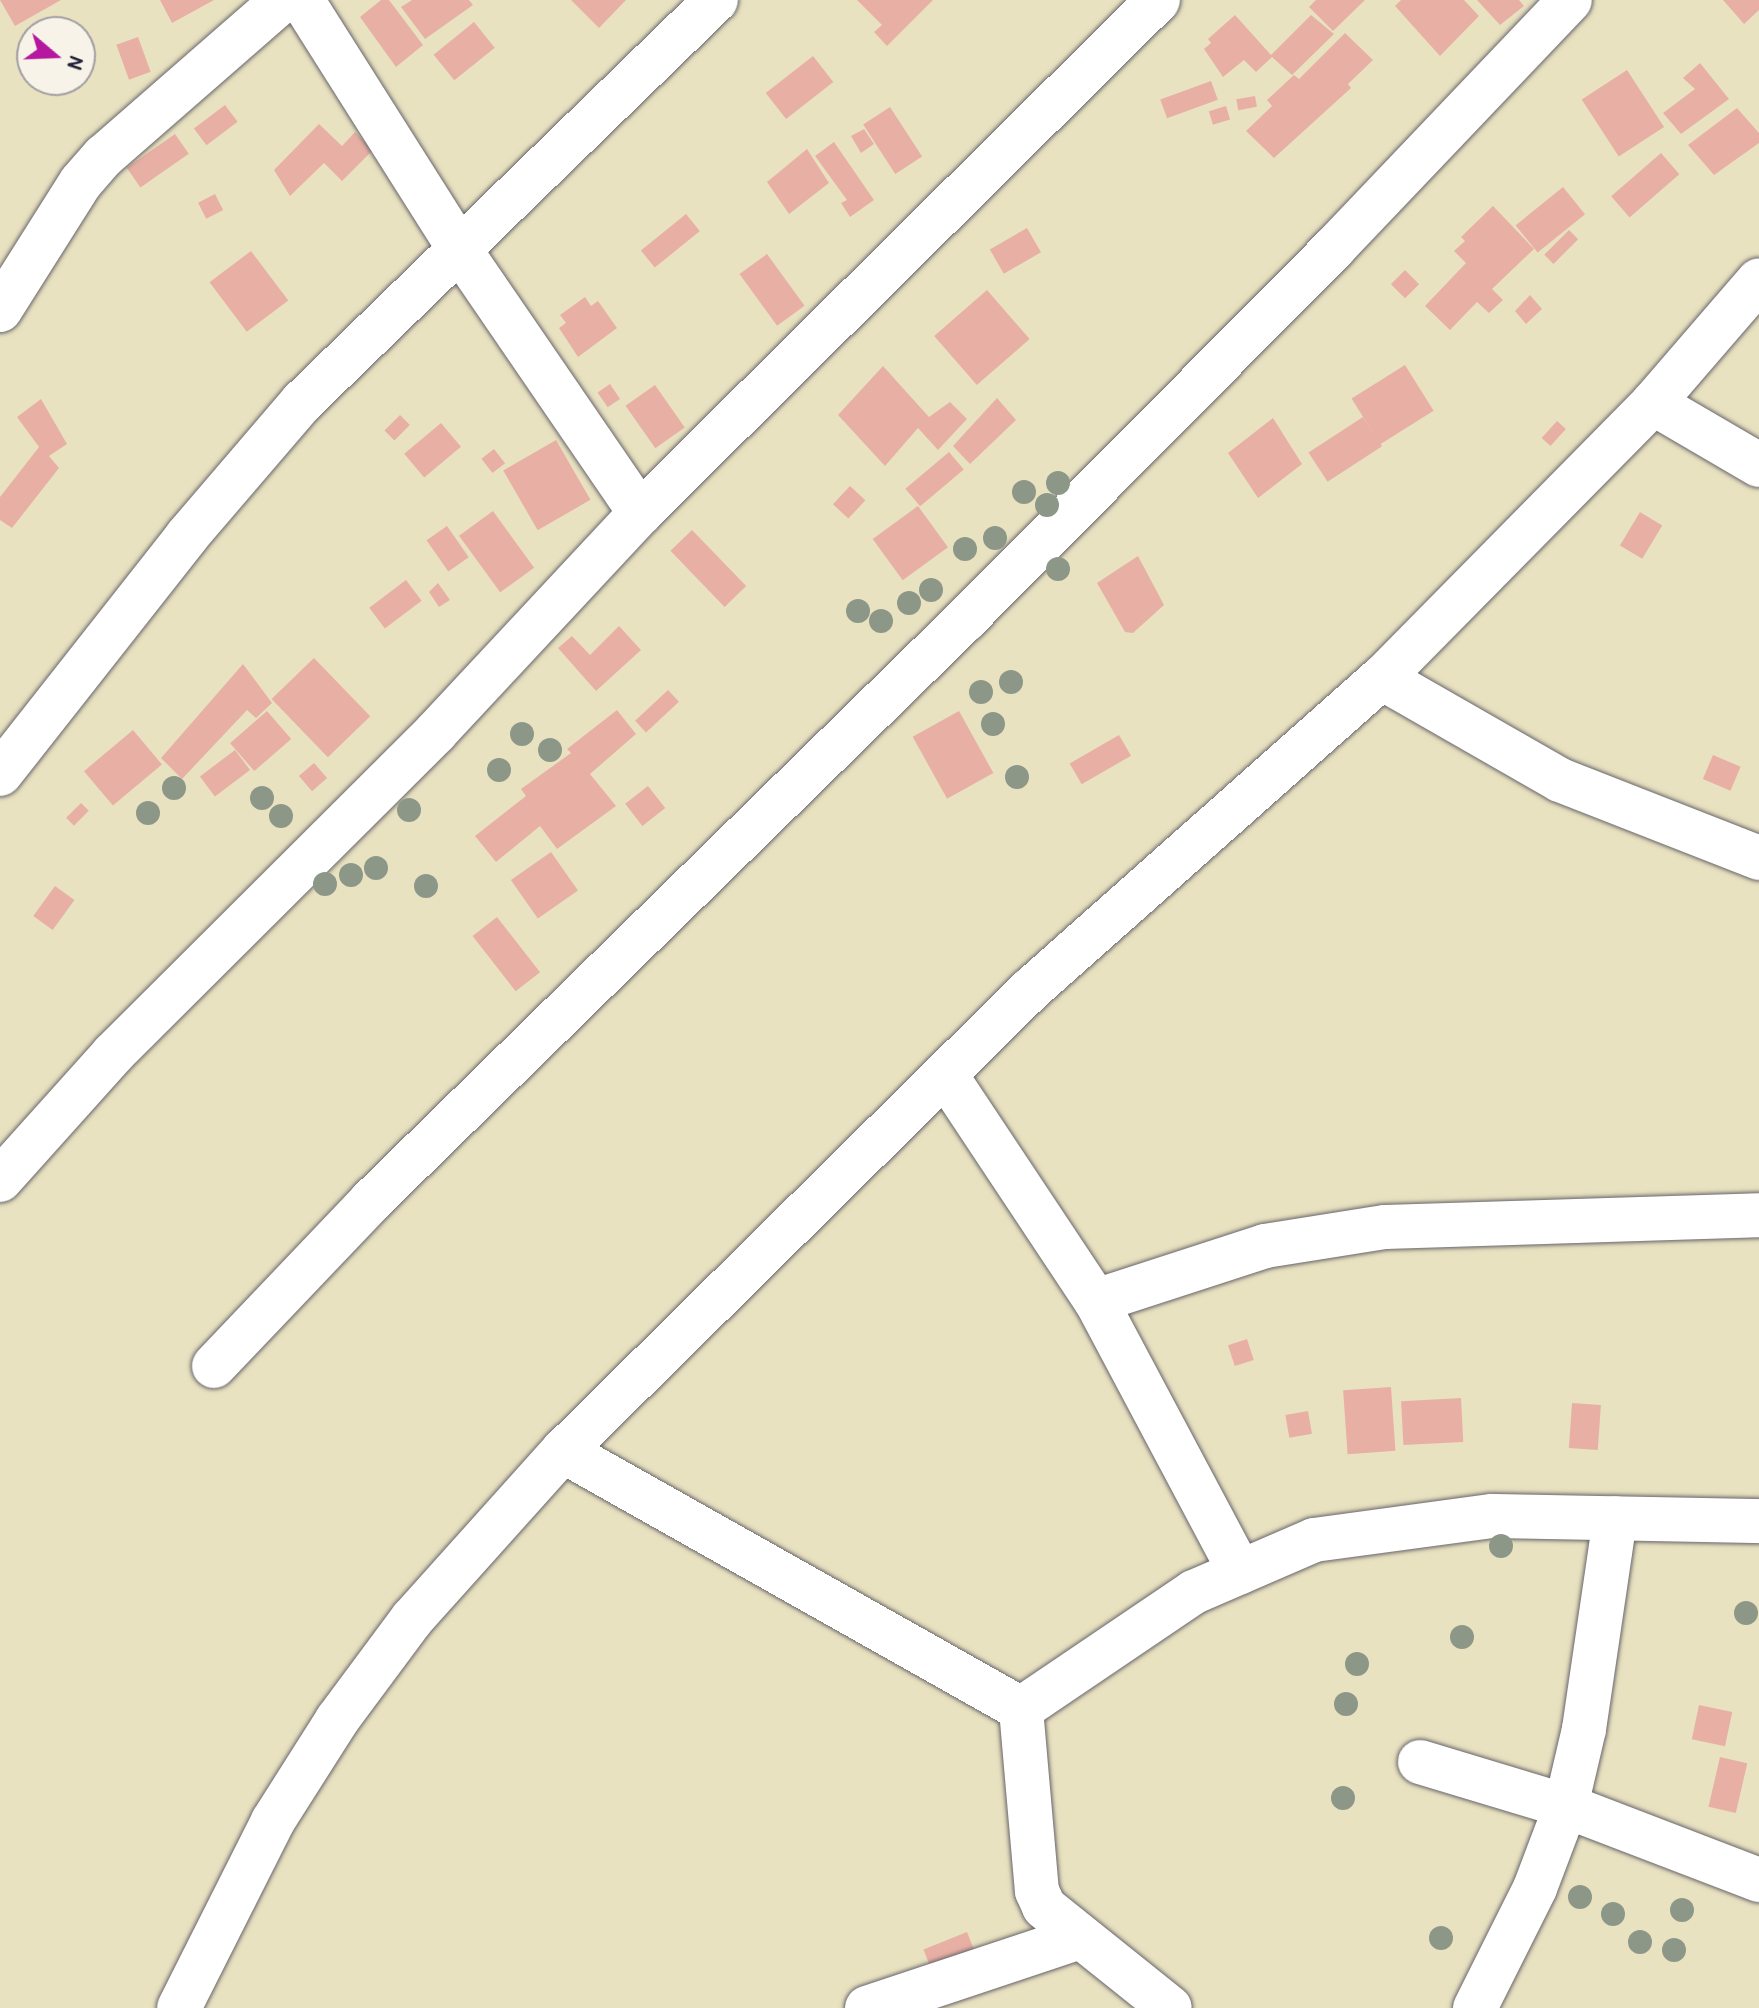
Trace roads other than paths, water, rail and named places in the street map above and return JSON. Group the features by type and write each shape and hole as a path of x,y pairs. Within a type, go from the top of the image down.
{"street":[{"path":"0,310 81,182 104,156 283,0"},
{"path":"302,0 460,250 640,513"},
{"path":"0,774 187,536 302,402 716,0"},
{"path":"0,1180 113,1054 436,732 640,513 1158,0"},
{"path":"214,1366 371,1201 976,609 1570,0"},
{"path":"179,2008 273,1821 337,1720 412,1619 563,1451 1030,990 1382,678 1653,403 1759,280"},
{"path":"1653,403 1759,465"},
{"path":"1382,678 1560,780 1759,858"},
{"path":"945,1074 1096,1301 1240,1572"},
{"path":"1096,1301 1265,1246 1385,1227 1759,1215"},
{"path":"563,1451 1021,1709"},
{"path":"1021,1709 1194,1592 1314,1540 1390,1525 1492,1516 1759,1521"},
{"path":"1475,2008 1535,1888 1566,1806 1584,1729 1615,1518"},
{"path":"1021,1709 1037,1891 1044,1907 1170,2008"},
{"path":"1420,1762 1566,1806 1759,1880"},
{"path":"867,2008 1080,1937"}]}
